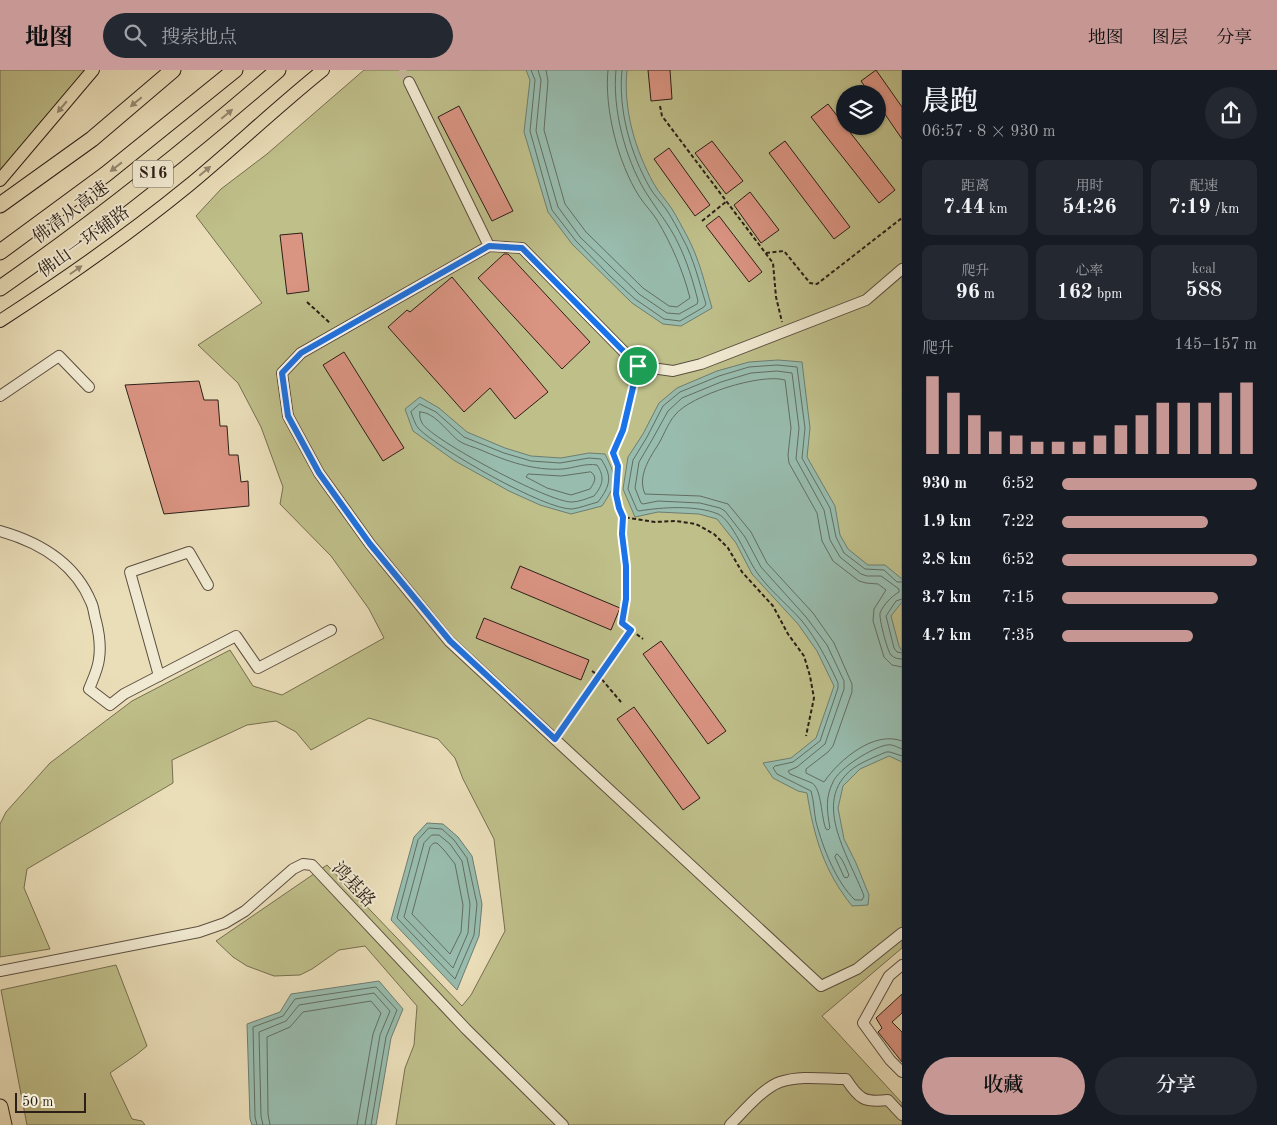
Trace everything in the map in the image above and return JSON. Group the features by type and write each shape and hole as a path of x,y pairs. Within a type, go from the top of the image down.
{"highway":[{"path":"0,206 92,139 169,74 178,70"},
{"path":"144,144 224,70"},
{"name":"佛清从高速","path":"0,252 72,201 235,70"},
{"name":"佛清从高速","path":"0,288 136,188 278,70"},
{"path":"0,1107 4,1125"}],"main road":[{"path":"0,180 93,70"},
{"name":"佛山一环辅路","path":"0,321 96,256 187,187 319,73"}],"street":[{"path":"410,82 489,246"},
{"path":"902,269 866,300 701,364 673,371 638,366 522,248 489,246 301,353 282,373 288,416 319,473 364,536 450,641 821,986 857,969 902,933"},
{"path":"0,396 59,356 89,387"},
{"path":"0,531 25,539 49,552 62,561 75,574 92,602 99,636 99,660 90,689 110,705 124,694 236,636 258,668 331,630"},
{"path":"160,676 130,572 189,552 208,585"},
{"name":"鸿基路","path":"0,971 199,932 225,923 245,911 292,869 303,864 312,866 466,1029 563,1125"},
{"path":"902,965 889,976 862,1023 890,1060 902,1072"},
{"path":"730,1125 769,1088 780,1082 799,1078 846,1079 854,1092 866,1101 888,1100 902,1115"}],"path":[{"path":"660,106 662,116 766,253 772,264 776,297 785,332"},
{"path":"702,221 727,201"},
{"path":"766,253 784,251 810,283 817,284 902,218"},
{"path":"307,302 338,332"},
{"path":"638,366 623,430 613,453 618,466 616,494 623,517 622,534 626,566 626,599 622,623 643,639"},
{"path":"623,517 655,522 676,521 696,524 714,534 728,548 742,572 773,606 788,634 804,656 814,698 806,736"},
{"path":"555,739 631,630"},
{"path":"592,671 599,676 622,702"}],"green space":[{"path":"0,70 85,70 0,170"},
{"path":"364,70 902,70 902,948 822,1016 902,1103 902,1125 396,1125 405,1068 414,1045 417,1006 365,946 339,950 300,975 274,976 247,966 233,957 216,941 327,865 462,1006 471,995 505,931 494,839 463,779 455,758 438,739 369,718 311,750 296,732 276,721 247,725 172,760 173,783 27,869 24,888 50,949 0,957 0,824 6,812 50,763 132,701 230,650 253,686 282,695 384,638 369,609 331,556 280,504 283,487 261,427 238,383 198,345 262,303 196,216 221,189 267,154"},
{"path":"116,965 147,1046 110,1073 132,1119 142,1121 145,1125 27,1125 1,990"}],"water":[{"path":"526,70 627,70 626,85 629,114 641,157 654,184 672,209 691,244 712,308 681,326 663,324 632,303 572,244 548,212 524,132 530,80"},
{"path":"778,360 802,362 810,428 807,457 835,506 840,535 848,549 868,565 885,565 902,579 902,602 891,616 902,651 902,762 889,756 860,769 843,786 838,808 844,839 869,895 868,905 852,906 834,880 817,839 807,793 798,791 773,778 763,763 791,758 816,738 834,686 817,651 798,624 752,574 736,543 717,519 699,514 658,512 635,517 623,489 628,457 643,434 659,403 677,388 717,371 749,362"},
{"path":"420,397 439,408 467,432 505,448 531,456 561,458 589,453 605,454 614,476 611,492 602,506 571,514 540,505 509,491 455,461 413,431 405,409"},
{"path":"427,823 443,824 458,837 472,856 482,904 479,936 457,990 391,920 414,837"},
{"path":"379,981 403,1009 391,1038 376,1125 252,1125 250,1119 247,1024 280,1012 291,994"}],"building":[{"path":"648,70 670,70 672,99 651,101"},
{"path":"876,70 902,107 902,139 886,116 886,85 864,85 861,81"},
{"path":"828,104 836,114 836,135 852,135 895,190 879,203 811,117"},
{"path":"459,106 513,211 492,221 438,117"},
{"path":"712,141 743,181 726,194 695,153"},
{"path":"785,141 850,227 834,239 769,153"},
{"path":"669,148 710,205 695,216 654,159"},
{"path":"750,192 779,230 761,243 734,205"},
{"path":"719,216 762,272 749,282 706,226"},
{"path":"302,233 309,291 287,294 280,235"},
{"path":"504,254 508,254 590,342 562,369 478,278"},
{"path":"452,277 548,392 515,419 490,388 464,412 388,327 407,310 410,312"},
{"path":"344,352 404,448 383,461 323,365"},
{"path":"199,381 204,400 218,400 220,426 227,426 229,455 238,455 241,482 248,481 249,506 164,514 125,385"},
{"path":"520,566 620,608 611,630 511,588"},
{"path":"484,618 589,660 581,680 476,638"},
{"path":"661,641 726,731 708,744 643,654"},
{"path":"634,707 700,798 683,810 617,719"},
{"path":"902,994 902,1013 892,1022 902,1032 902,1062 878,1032 882,1028 876,1018"}],"tunnel":[{"path":"400,70 409,82"}],"route":[{"path":"489,246 522,248 638,366 623,430 613,453 618,466 616,494 623,517 622,534 626,566 626,599 622,623 631,630 555,739 450,641 370,544 319,473 288,416 282,373 301,353 489,246"}]}
